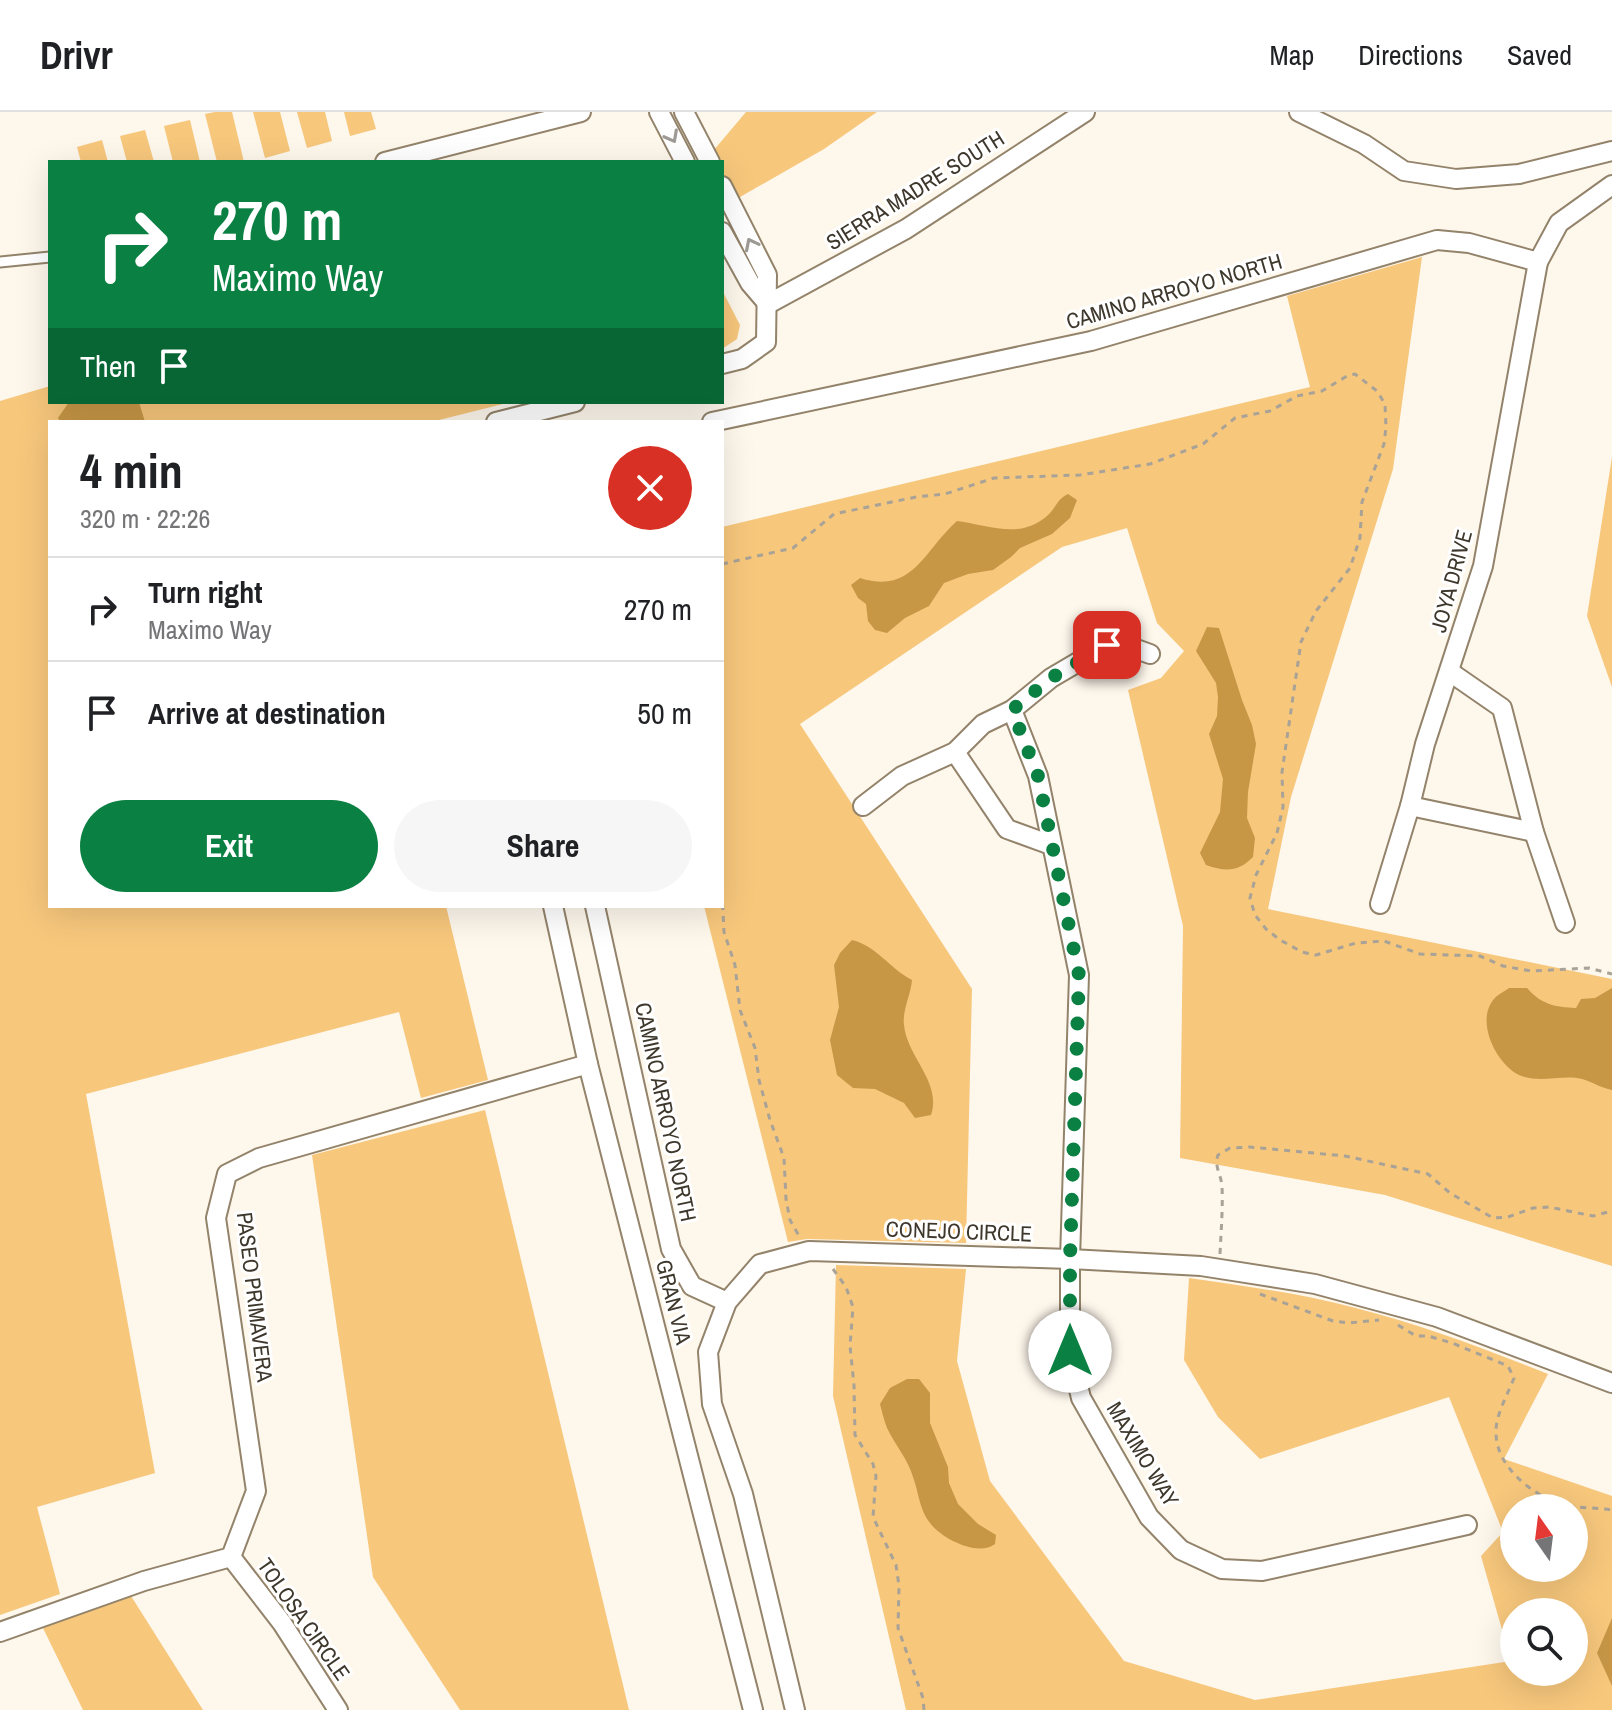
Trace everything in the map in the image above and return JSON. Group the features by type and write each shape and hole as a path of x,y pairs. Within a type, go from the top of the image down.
{"street":[{"path":"393,160 581,112"},
{"path":"659,112 684,160"},
{"path":"684,112 709,160"},
{"name":"SIERRA MADRE SOUTH","path":"768,304 906,229 1085,112"},
{"path":"1299,112 1364,144 1404,171 1456,179 1519,174 1612,151"},
{"path":"1538,262 1559,223 1612,185"},
{"path":"724,190 767,275 768,304 766,342 742,359 724,364"},
{"path":"724,236 750,283 768,304"},
{"name":"CAMINO ARROYO NORTH","path":"721,420 1091,341 1437,240 1469,243 1538,262"},
{"name":"JOYA DRIVE","path":"1380,904 1425,744 1483,566 1538,262"},
{"path":"504,420 567,404"},
{"path":"863,806 902,776 955,752 983,724 1012,710 1051,678 1107,645 1128,646 1150,654"},
{"path":"1450,672 1502,708 1534,832 1565,923"},
{"name":"MAXIMO WAY","path":"1012,710 1038,776 1079,975 1070,1351 1081,1398 1149,1517 1181,1550 1222,1569 1262,1571 1467,1525"},
{"path":"955,752 1007,829 1051,845"},
{"path":"1410,806 1534,832"},
{"name":"GRAN VIA","path":"553,908 588,1064 753,1710"},
{"name":"CAMINO ARROYO NORTH","path":"595,908 671,1249 692,1286 727,1302"},
{"name":"PASEO PRIMAVERA","path":"231,1557 256,1491 216,1218 227,1174 259,1158 588,1064"},
{"name":"CONEJO CIRCLE","path":"795,1710 743,1494 712,1404 708,1352 727,1302 760,1264 814,1251 1070,1259 1217,1269 1315,1284 1437,1317 1612,1383"},
{"path":"0,1632 144,1581 231,1557"},
{"name":"TOLOSA CIRCLE","path":"231,1557 282,1623 338,1710"}],"lane":[{"path":"0,262 48,257"}],"path":[{"path":"724,564 793,548 834,514 945,494 994,478 1080,475 1150,464 1203,444 1235,418 1270,411 1297,396 1322,391 1355,374 1377,391 1385,404 1384,444 1362,502 1360,538 1350,568 1307,624 1301,642 1282,772 1283,807 1277,833 1256,875 1250,898 1255,915 1280,940 1302,952 1316,955 1356,943 1384,941 1420,954 1480,956 1503,966 1531,971 1589,968 1612,974"},
{"path":"723,908 724,932 735,965 740,1010 755,1048 759,1080 784,1158 790,1220 801,1239 832,1267 846,1287 853,1307 850,1346 855,1435 873,1464 876,1476 873,1517 896,1565 898,1628 923,1698 924,1710"},
{"path":"1217,1269 1223,1216 1222,1181 1215,1164 1218,1155 1230,1148 1345,1156 1428,1174 1450,1193 1493,1218 1549,1207 1593,1216 1612,1211"},
{"path":"1256,1292 1333,1321 1383,1320"},
{"path":"1396,1324 1416,1336 1452,1343 1508,1366 1514,1378 1496,1431 1500,1453 1510,1469 1525,1485 1557,1503 1612,1510"}],"shaded area":[{"path":"232,112 244,160 216,160 205,114"},
{"path":"253,112 280,112 290,151 265,158"},
{"path":"297,112 325,112 332,141 307,148"},
{"path":"344,112 371,112 376,129 350,136"},
{"path":"746,112 877,112 824,149 733,201 724,185 724,160 710,160 708,157"},
{"path":"190,120 200,160 172,160 164,126"},
{"path":"145,130 153,160 126,160 120,136"},
{"path":"102,140 107,160 80,160 77,147"},
{"path":"1422,257 1393,469 1291,797 1268,909 1612,979 1612,1266 1385,1195 1180,1158 1183,926 1128,690 1161,678 1184,651 1157,623 1127,528 1062,547 800,724 972,989 966,1243 807,1239 788,1242 704,908 724,908 724,527 1310,387 1287,296"},
{"path":"724,294 740,325 737,339 724,348"},
{"path":"48,387 48,404 503,404 439,420 48,420 48,908 446,908 488,1080 421,1098 399,1012 86,1094 155,1473 37,1507 60,1594 0,1615 0,401"},
{"path":"68,404 140,404 144,420 59,420"},
{"path":"1612,457 1612,687 1587,616"},
{"path":"1068,494 1077,500 1070,518 1052,534 1020,548 993,570 968,574 944,583 929,606 905,618 887,633 875,630 868,621 866,604 858,598 851,585 860,578 878,582 905,575 957,521 1004,529 1026,527 1047,516"},
{"path":"1207,627 1219,628 1256,744 1247,818 1255,838 1253,857 1242,866 1231,869 1206,865 1200,853 1220,812 1223,779 1209,734 1217,716 1216,683 1196,651"},
{"path":"852,940 869,947 912,980 904,1025 906,1037 932,1092 931,1115 915,1118 904,1103 875,1089 853,1088 837,1075 830,1040 839,1007 834,965"},
{"path":"1509,988 1527,988 1549,1004 1576,1008 1581,999 1595,998 1612,988 1612,1090 1582,1079 1527,1078 1503,1062 1491,1041 1487,1019 1494,999"},
{"path":"485,1110 629,1710 460,1710 373,1577 312,1155"},
{"path":"836,1265 966,1269 957,1361 990,1481 1124,1661 1255,1700 1500,1663 1500,1686 1588,1686 1588,1598 1500,1598 1500,1622 1481,1556 1500,1535 1500,1582 1588,1582 1588,1494 1500,1494 1500,1524 1449,1397 1260,1459 1218,1417 1184,1360 1189,1278 1352,1307 1451,1337 1548,1374 1504,1459 1612,1496 1612,1710 906,1710 833,1396"},
{"path":"907,1379 919,1379 930,1393 930,1423 948,1467 949,1483 958,1504 978,1524 996,1535 995,1544 979,1548 961,1544 943,1535 926,1518 911,1470 887,1428 880,1404 890,1388"},
{"path":"131,1596 203,1710 83,1710 42,1626"},
{"path":"1612,1618 1612,1686 1597,1653"}],"route":[{"path":"1070,1351 1079,975 1038,776 1012,710 1051,678 1107,645"}]}
